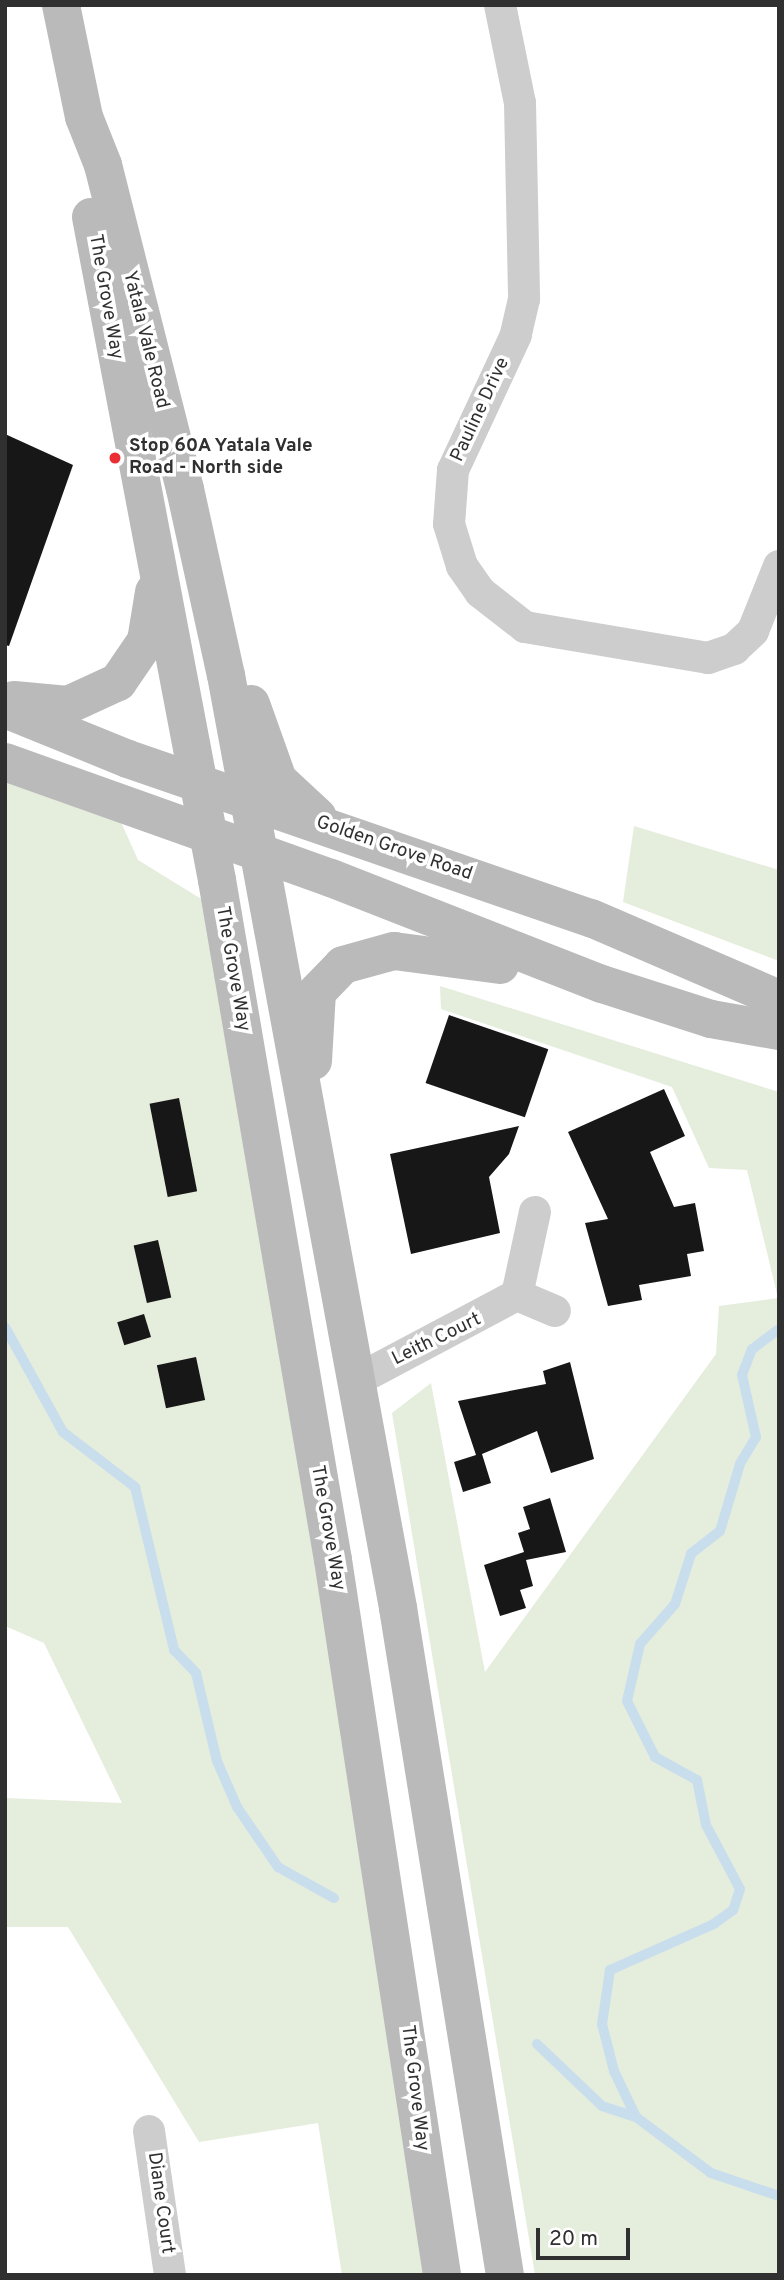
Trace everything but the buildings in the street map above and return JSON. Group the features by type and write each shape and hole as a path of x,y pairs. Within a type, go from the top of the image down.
{"main road":[{"name":"Yatala Vale Road","path":"61,5 84,117 103,166 207,587 247,799"},
{"name":"The Grove Way","path":"84,117 84,181 154,561"},
{"path":"5,699 68,705 118,682 151,624 154,561"},
{"path":"154,561 198,783"},
{"path":"207,587 278,779 330,827"},
{"name":"Golden Grove Road","path":"5,709 198,783 591,918 779,999"},
{"path":"5,762 256,851 602,984 711,1018 779,1031"},
{"name":"The Grove Way","path":"198,783 335,1574 442,2275"},
{"path":"247,799 398,1608 505,2275"},
{"path":"335,1273 311,1032 324,980 363,955 394,951 435,952 602,984"}],"street":[{"name":"Pauline Drive","path":"500,5 520,103 524,299 516,335 453,470 449,524 462,566 480,592 525,627 684,657 708,658 734,649 753,631 779,566"},
{"path":"535,1212 517,1295 555,1311"},
{"name":"Leith Court","path":"355,1381 442,1340 517,1295"},
{"name":"Diane Court","path":"149,2131 170,2275"}],"green space":[{"path":"5,753 112,802 138,860 216,908 444,2275 342,2275 318,2123 199,2142 68,1927 5,1927 5,1798 122,1803 44,1643 5,1626"},
{"path":"634,826 779,870 779,961 623,902"},
{"path":"440,986 779,1092 779,2275 535,2275 392,1413 431,1383 485,1672 716,1354 719,1306 778,1298 747,1170 709,1168 672,1087 441,1009"}],"waterway":[{"path":"5,1327 63,1432 135,1487 174,1650 196,1673 217,1761 237,1807 278,1867 334,1898"},
{"path":"779,1329 752,1349 742,1375 756,1437 740,1464 720,1531 691,1554 675,1604 640,1644 627,1701 655,1757 697,1780 706,1825 740,1889 733,1910 714,1924 610,1970 602,2024 614,2071 636,2117 711,2173 779,2196"},
{"path":"537,2044 602,2106 636,2117"}],"place":[{"name":"Stop 60A Yatala Vale Road - North side","path":"115,458"}]}
